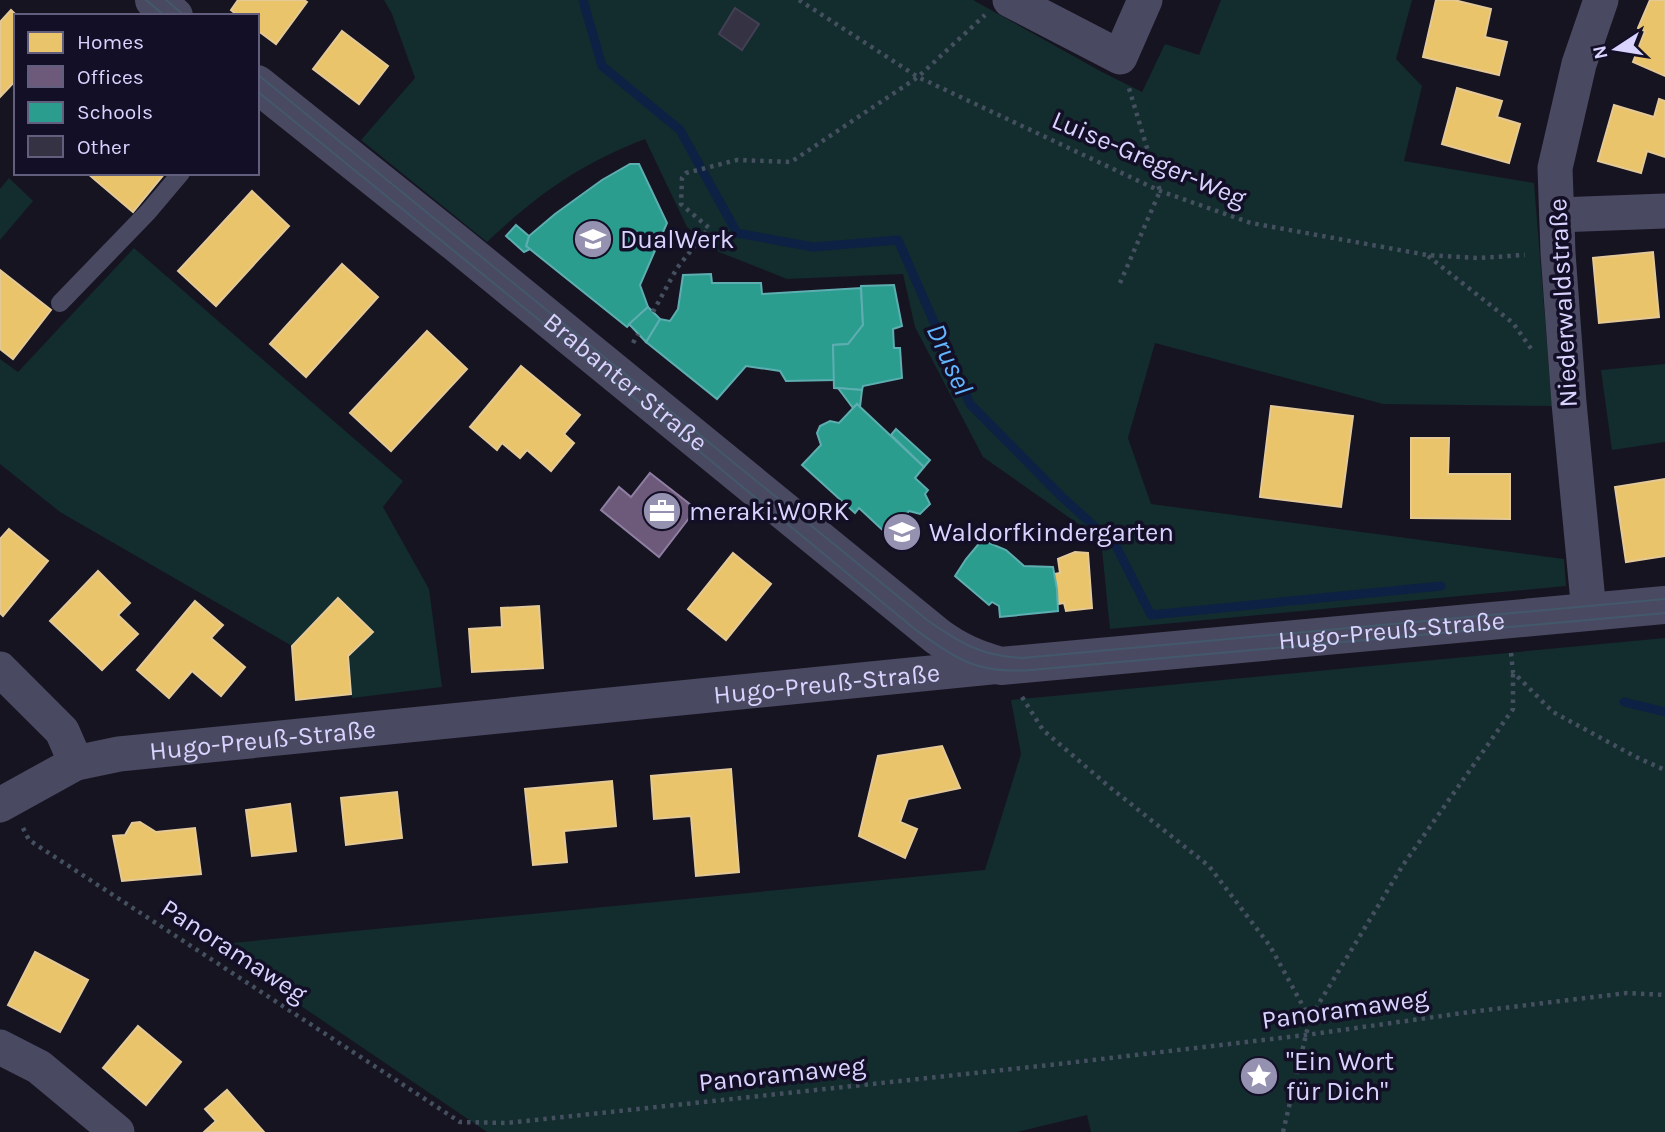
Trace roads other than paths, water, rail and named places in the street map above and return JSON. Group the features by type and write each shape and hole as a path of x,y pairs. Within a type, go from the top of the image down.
{"street":[{"path":"154,0 172,14"},
{"path":"1001,4 1120,57 1146,0"},
{"name":"Niederwaldstraße","path":"1589,612 1569,403 1555,168 1579,64 1601,0"},
{"name":"Brabanter Straße","path":"259,87 456,243 937,636 955,650 1001,666"},
{"path":"1557,215 1665,211"},
{"name":"Hugo-Preuß-Straße","path":"4,802 76,764 119,754 1001,666 1665,605"},
{"path":"0,669 62,731 76,764"},
{"path":"0,1047 39,1067 117,1132"}],"lane":[{"path":"60,303 148,212 179,175"}],"waterway":[{"name":"Drusel","path":"583,0 602,66 680,130 737,233 813,247 898,240 970,404 1062,497 1116,546 1151,615 1441,586"},
{"name":"Drusel","path":"1624,702 1665,712"}],"tram line":[{"path":"146,0 163,14"},
{"path":"166,0 183,14"},
{"path":"259,76 927,620 972,647 994,654 1022,658 1665,599"},
{"path":"259,93 916,630 969,663 996,670 1031,670 1665,613"}],"place":[{"name":"DualWerk","path":"593,239"},
{"name":"meraki.WORK","path":"662,511"},
{"name":"Waldorfkindergarten","path":"902,532"},
{"name":"\"Ein Wort für Dich\"","path":"1259,1076"}]}
